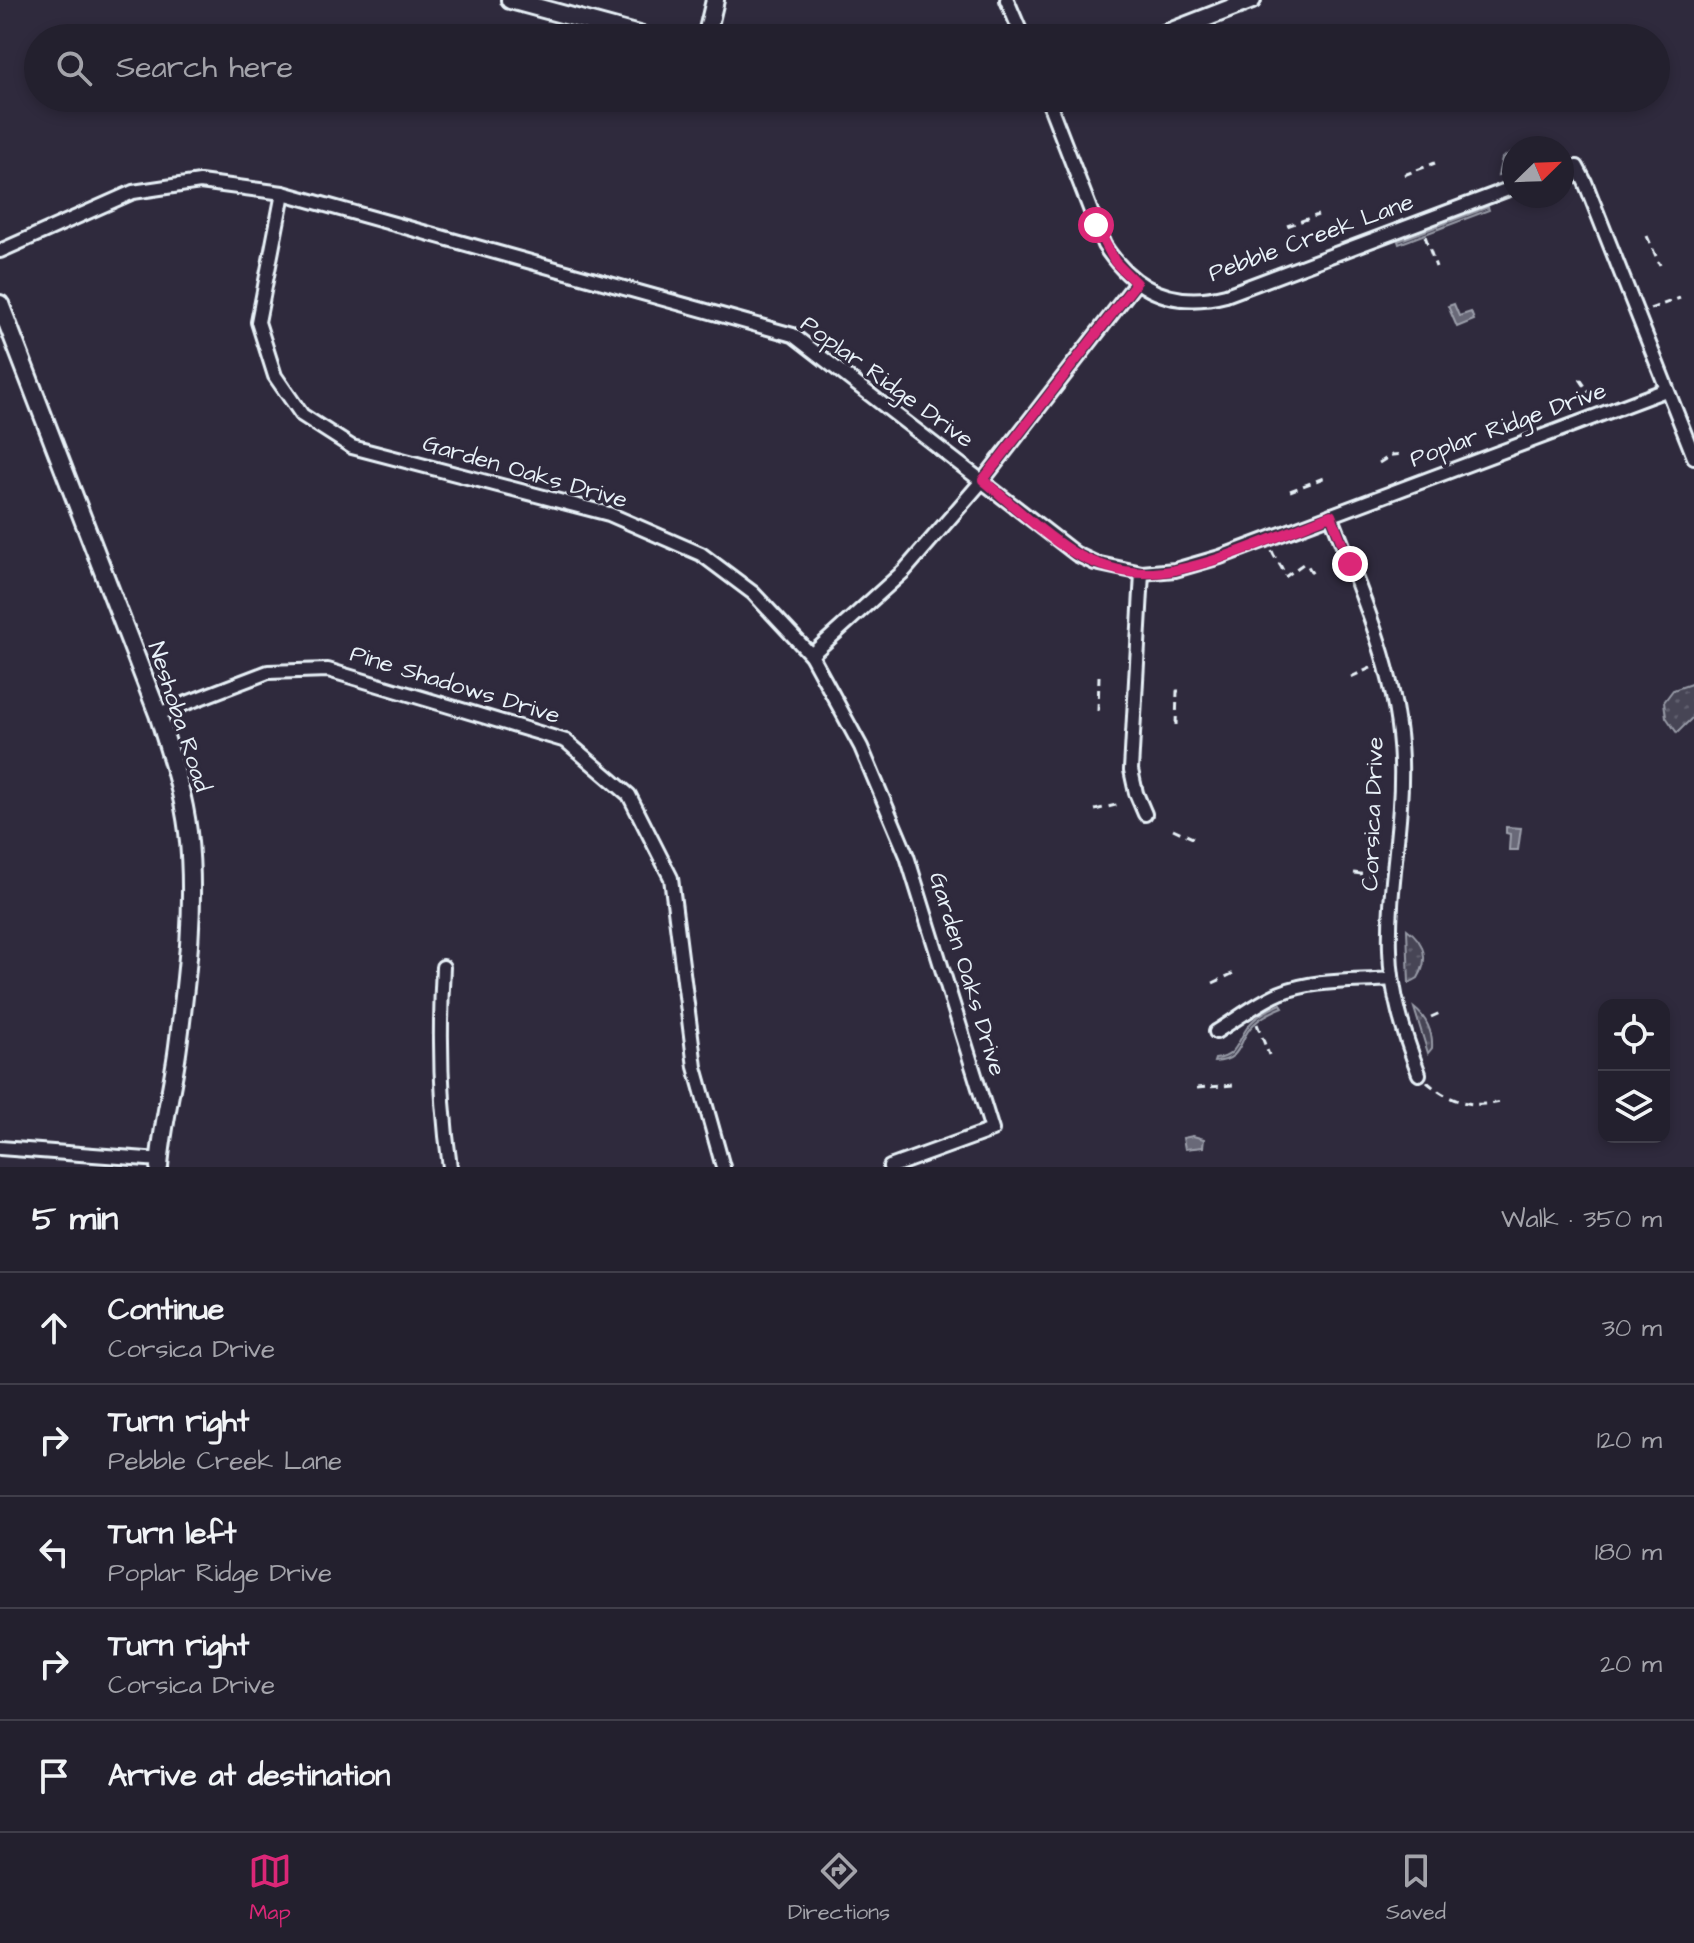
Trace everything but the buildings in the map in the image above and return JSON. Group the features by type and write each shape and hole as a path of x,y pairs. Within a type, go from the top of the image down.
{"street":[{"path":"510,0 598,24"},
{"path":"709,24 715,0"},
{"path":"1007,0 1017,24"},
{"path":"1190,24 1252,0"},
{"path":"811,655 904,571 983,480 1136,283 1115,262 1104,245 1052,112"},
{"path":"1574,167 1577,167 1694,457"},
{"name":"Poplar Ridge Drive","path":"0,251 133,192 200,182 283,193 793,335 1076,554 1095,563 1142,573 1200,564 1666,390"},
{"name":"Pebble Creek Lane","path":"1136,283 1175,298 1209,299 1502,191"},
{"name":"Garden Oaks Drive","path":"283,193 258,322 275,376 302,415 352,447 609,514 701,554 753,593 811,655 861,747 907,856 992,1130 890,1167"},
{"name":"Neshoba Road","path":"0,304 158,714 176,773 188,832 191,890 178,1047 159,1164"},
{"name":"Corsica Drive","path":"1331,515 1381,646 1396,702 1401,764 1390,935 1392,979 1401,1024 1419,1074"},
{"path":"1142,573 1131,770 1145,814"},
{"name":"Pine Shadows Drive","path":"158,714 268,672 328,670 566,741 629,795 671,878 695,1067 723,1167"},
{"path":"443,967 439,1039 442,1116 450,1167"},
{"path":"1216,1032 1265,1001 1296,988 1332,982 1392,979"},
{"path":"0,1148 159,1164"}],"path":[{"path":"1404,175 1435,163"},
{"path":"1287,226 1318,215"},
{"path":"1425,236 1436,267"},
{"path":"1647,236 1660,265"},
{"path":"1650,309 1680,298"},
{"path":"1580,379 1595,401"},
{"path":"1379,463 1392,455 1403,454"},
{"path":"1290,491 1326,477"},
{"path":"1272,549 1285,578 1303,564 1313,575"},
{"path":"1351,677 1376,666"},
{"path":"1098,711 1099,676"},
{"path":"1176,725 1177,691 1181,691"},
{"path":"1095,810 1120,804"},
{"path":"1173,829 1197,840"},
{"path":"1354,873 1384,877"},
{"path":"1213,983 1236,972"},
{"path":"1431,1017 1440,1013"},
{"path":"1257,1024 1269,1055"},
{"path":"1419,1074 1446,1097 1459,1103 1477,1106 1501,1102"},
{"path":"1197,1088 1234,1085 1234,1088"}],"shaded area":[{"path":"1488,207 1489,210 1399,244 1398,241"},
{"path":"1694,683 1694,716 1677,733 1666,717 1664,702 1673,690"},
{"path":"1407,929 1421,945 1424,958 1418,978 1409,983"},
{"path":"1281,1004 1283,1007 1254,1024 1236,1053 1214,1062 1233,1051 1256,1018"},
{"path":"1414,1008 1430,1031 1432,1048 1428,1053"}],"water":[{"path":"1454,304 1459,316 1471,312 1474,320 1457,327 1448,306"},
{"path":"1506,827 1521,828 1518,850 1509,850 1510,834 1506,833"},
{"path":"1193,1136 1204,1139 1203,1147 1185,1149 1183,1138"}],"route":[{"path":"1096,225 1115,262 1136,283 983,480 1060,544 1095,563 1110,567 1142,573 1175,570 1220,557 1331,515 1350,564"}]}
